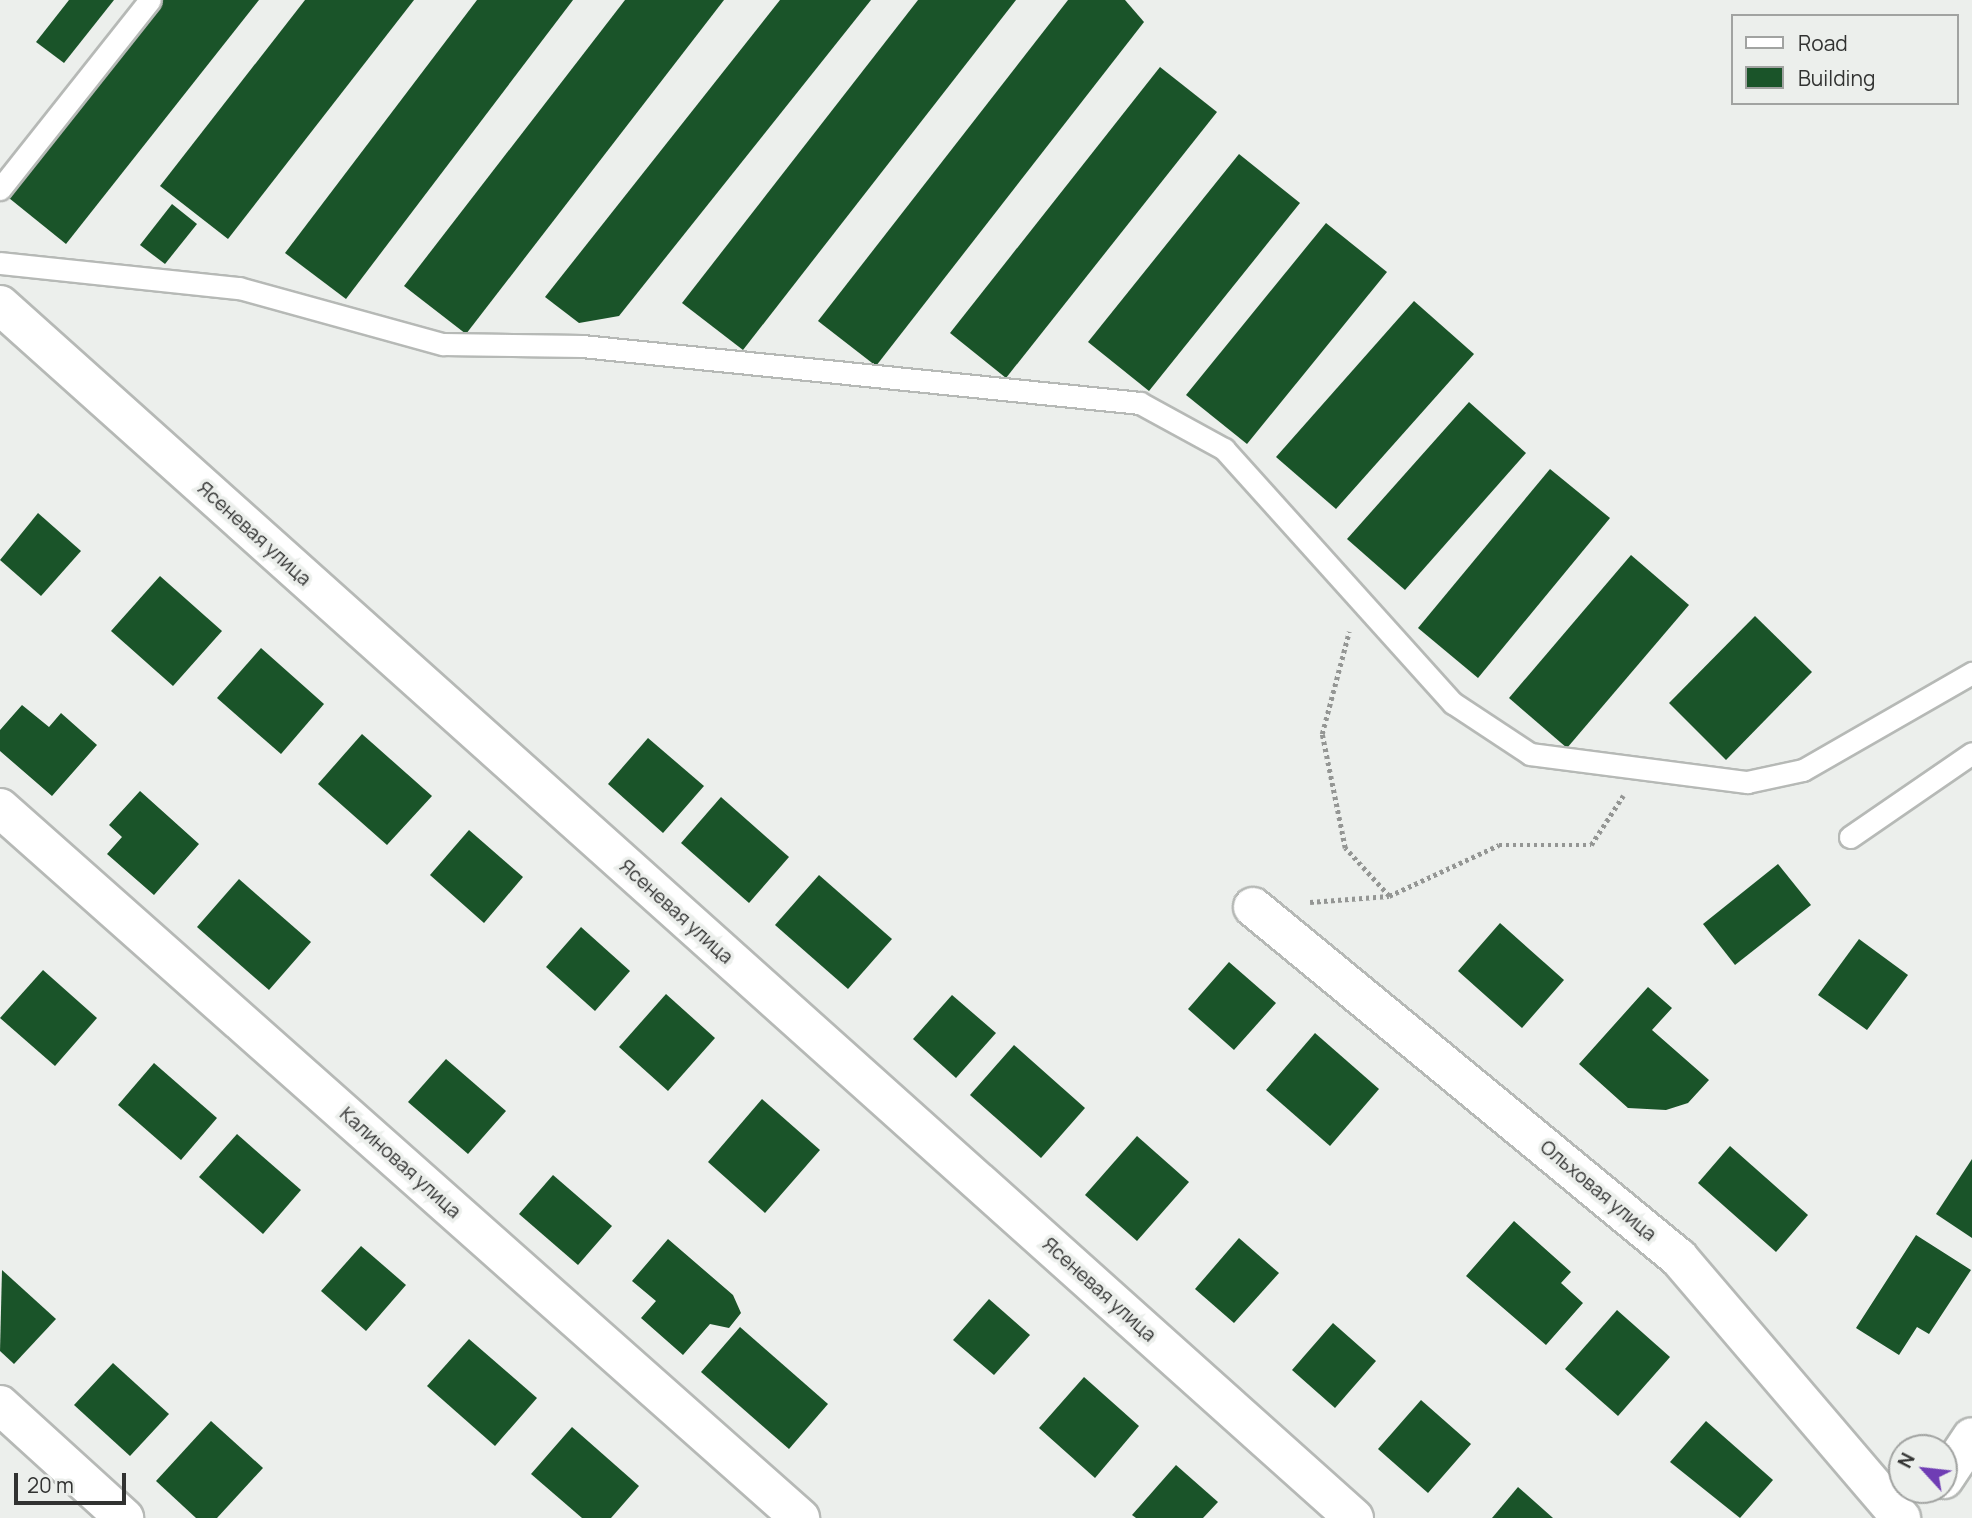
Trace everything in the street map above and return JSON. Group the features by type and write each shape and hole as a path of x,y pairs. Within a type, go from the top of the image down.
{"street":[{"name":"Ясеневая улица","path":"0,305 1354,1518"},
{"name":"Калиновая улица","path":"0,808 800,1518"},
{"name":"Ольховая улица","path":"1253,906 1679,1258 1901,1518"},
{"path":"0,1405 124,1518"},
{"path":"1958,1458 1972,1437"}],"lane":[{"path":"0,189 150,0"},
{"path":"0,263 239,288 443,344 582,346 1140,403 1224,449 1453,703 1530,754 1747,782 1803,770 1972,673"},
{"path":"1850,837 1972,753"}],"path":[{"path":"1358,598 1322,734 1345,848 1389,896"},
{"path":"1253,906 1389,896 1499,845 1591,845 1609,826 1636,768"}],"building":[{"path":"69,0 114,0 64,63 36,42"},
{"path":"157,0 259,0 66,244 4,194"},
{"path":"305,0 414,0 228,239 160,186"},
{"path":"477,0 573,0 346,299 285,253"},
{"path":"625,0 724,0 466,334 404,286"},
{"path":"780,0 871,0 619,316 579,323 545,297"},
{"path":"918,0 1016,0 743,350 682,303"},
{"path":"1068,0 1125,0 1144,22 876,366 818,321"},
{"path":"1160,67 1217,112 1006,378 950,333"},
{"path":"1239,154 1300,203 1149,391 1088,342"},
{"path":"172,204 197,224 165,264 140,245"},
{"path":"1326,223 1387,272 1247,444 1186,395"},
{"path":"1414,301 1474,354 1336,509 1276,457"},
{"path":"1469,402 1526,453 1405,590 1347,539"},
{"path":"1550,469 1610,518 1478,678 1418,628"},
{"path":"38,513 81,551 41,596 0,560"},
{"path":"1631,555 1689,605 1567,748 1509,698"},
{"path":"160,576 222,631 173,686 111,631"},
{"path":"1755,616 1812,672 1726,760 1669,703"},
{"path":"261,648 324,704 281,754 217,698"},
{"path":"22,705 49,727 61,713 97,745 52,796 0,751 0,730"},
{"path":"362,734 432,796 387,845 318,784"},
{"path":"648,738 704,786 663,833 608,784"},
{"path":"140,791 199,844 154,895 107,854 122,837 109,825"},
{"path":"721,797 789,857 749,903 681,843"},
{"path":"469,830 523,877 484,923 430,875"},
{"path":"1778,864 1811,905 1735,965 1703,924"},
{"path":"819,875 892,939 848,989 775,925"},
{"path":"239,879 311,942 269,990 197,927"},
{"path":"1500,923 1564,980 1522,1028 1458,971"},
{"path":"581,927 630,971 595,1011 546,967"},
{"path":"1859,939 1908,975 1867,1030 1818,995"},
{"path":"1229,962 1276,1003 1234,1050 1188,1009"},
{"path":"43,970 97,1018 55,1066 0,1018"},
{"path":"1648,987 1672,1008 1652,1030 1709,1080 1688,1103 1666,1110 1628,1108 1579,1064"},
{"path":"666,994 715,1038 668,1091 619,1047"},
{"path":"952,995 996,1033 956,1078 913,1039"},
{"path":"1315,1033 1379,1089 1330,1146 1266,1090"},
{"path":"1014,1045 1085,1108 1041,1158 970,1095"},
{"path":"446,1059 506,1111 468,1154 408,1102"},
{"path":"154,1063 217,1118 181,1160 118,1105"},
{"path":"762,1099 820,1150 765,1213 708,1162"},
{"path":"237,1134 301,1190 263,1234 199,1177"},
{"path":"1137,1136 1189,1182 1137,1241 1085,1195"},
{"path":"1730,1146 1808,1215 1776,1252 1698,1183"},
{"path":"1972,1159 1972,1238 1936,1214"},
{"path":"553,1175 612,1226 578,1265 519,1214"},
{"path":"1514,1221 1571,1272 1561,1283 1583,1303 1546,1345 1466,1276"},
{"path":"1916,1235 1971,1270 1929,1334 1917,1327 1899,1355 1856,1328"},
{"path":"1239,1238 1279,1273 1234,1323 1195,1289"},
{"path":"668,1239 733,1295 741,1313 729,1328 710,1324 683,1355 641,1318 656,1301 632,1281"},
{"path":"361,1246 406,1285 366,1331 321,1291"},
{"path":"2,1270 56,1319 14,1364 0,1351"},
{"path":"989,1299 1030,1335 994,1375 953,1340"},
{"path":"1617,1310 1670,1357 1618,1416 1565,1369"},
{"path":"1333,1323 1376,1361 1335,1408 1292,1370"},
{"path":"740,1327 828,1404 789,1449 701,1372"},
{"path":"469,1339 537,1398 495,1446 427,1386"},
{"path":"113,1363 169,1414 130,1456 74,1405"},
{"path":"1084,1377 1139,1426 1095,1478 1039,1428"},
{"path":"1421,1400 1471,1444 1428,1493 1378,1449"},
{"path":"211,1421 263,1468 217,1518 196,1518 156,1481"},
{"path":"1706,1421 1773,1480 1740,1518 1670,1462"},
{"path":"572,1427 639,1486 611,1518 582,1518 531,1474"},
{"path":"1176,1465 1218,1502 1203,1518 1136,1518 1132,1515"},
{"path":"1518,1487 1553,1518 1492,1518"}]}
